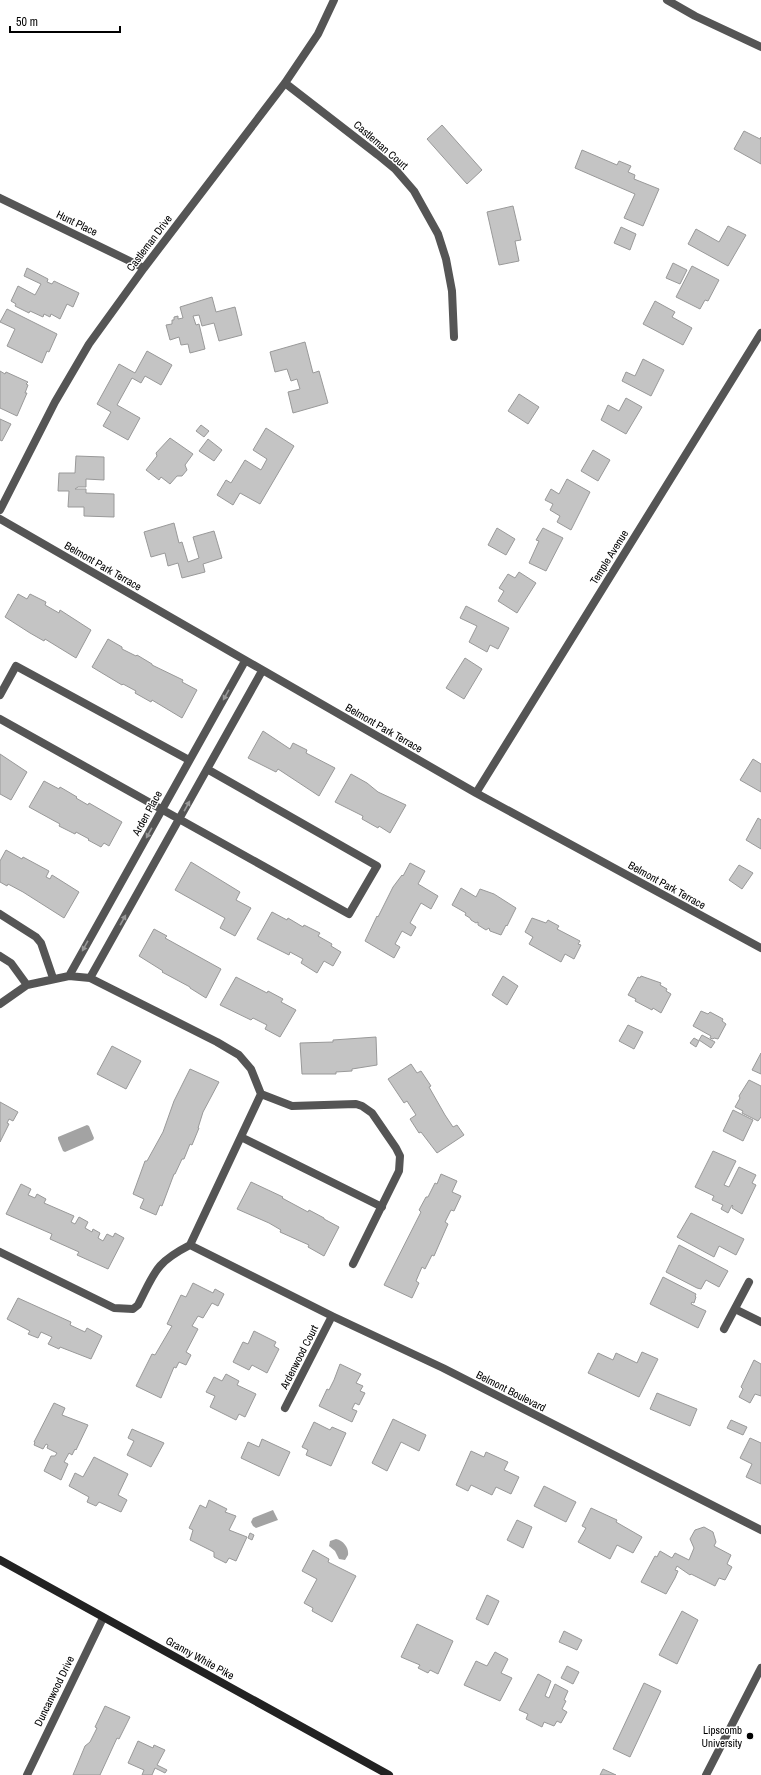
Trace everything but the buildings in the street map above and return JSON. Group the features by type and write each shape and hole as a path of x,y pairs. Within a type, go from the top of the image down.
{"main road":[{"name":"Granny White Pike","path":"0,1560 389,1775"}],"street":[{"name":"Castleman Drive","path":"0,510 70,375 107,316 285,83 318,34 334,0"},
{"path":"667,0 709,23 761,47"},
{"name":"Castleman Court","path":"285,83 395,169 414,191 438,234 446,259 452,291 454,337"},
{"name":"Hunt Place","path":"0,198 144,268"},
{"name":"Temple Avenue","path":"476,793 761,333"},
{"name":"Belmont Park Terrace","path":"0,519 476,793 761,948"},
{"name":"Arden Place","path":"69,976 245,661"},
{"path":"0,695 16,666 189,760"},
{"path":"90,978 262,671"},
{"path":"0,719 349,914 377,866 208,769"},
{"path":"0,914 36,936 41,943 53,978"},
{"path":"0,956 11,963 26,985"},
{"path":"0,1004 26,985 53,978 69,976 90,978 217,1042 239,1055 251,1069 261,1094 190,1245 170,1255 162,1262 157,1268 138,1305 133,1309 114,1308 0,1252"},
{"path":"261,1094 292,1106 356,1104 367,1108 396,1148 400,1156 399,1171 353,1264"},
{"path":"241,1137 382,1206"},
{"name":"Belmont Boulevard","path":"190,1245 332,1316 443,1368 761,1530"},
{"path":"724,1329 749,1282"},
{"path":"735,1309 761,1322"},
{"name":"Ardenwood Court","path":"285,1408 332,1316"},
{"name":"Duncanwood Drive","path":"27,1775 103,1618"},
{"path":"706,1775 761,1668"}],"shaded area":[{"path":"87,1125 89,1126 94,1138 93,1140 65,1152 63,1151 58,1137"},
{"path":"273,1510 278,1520 256,1528 253,1526 251,1522 253,1518"},
{"path":"336,1539 344,1543 347,1547 348,1555 345,1560 339,1559 335,1551 329,1546 330,1541"}],"place":[{"name":"Lipscomb University","path":"750,1736"}]}
